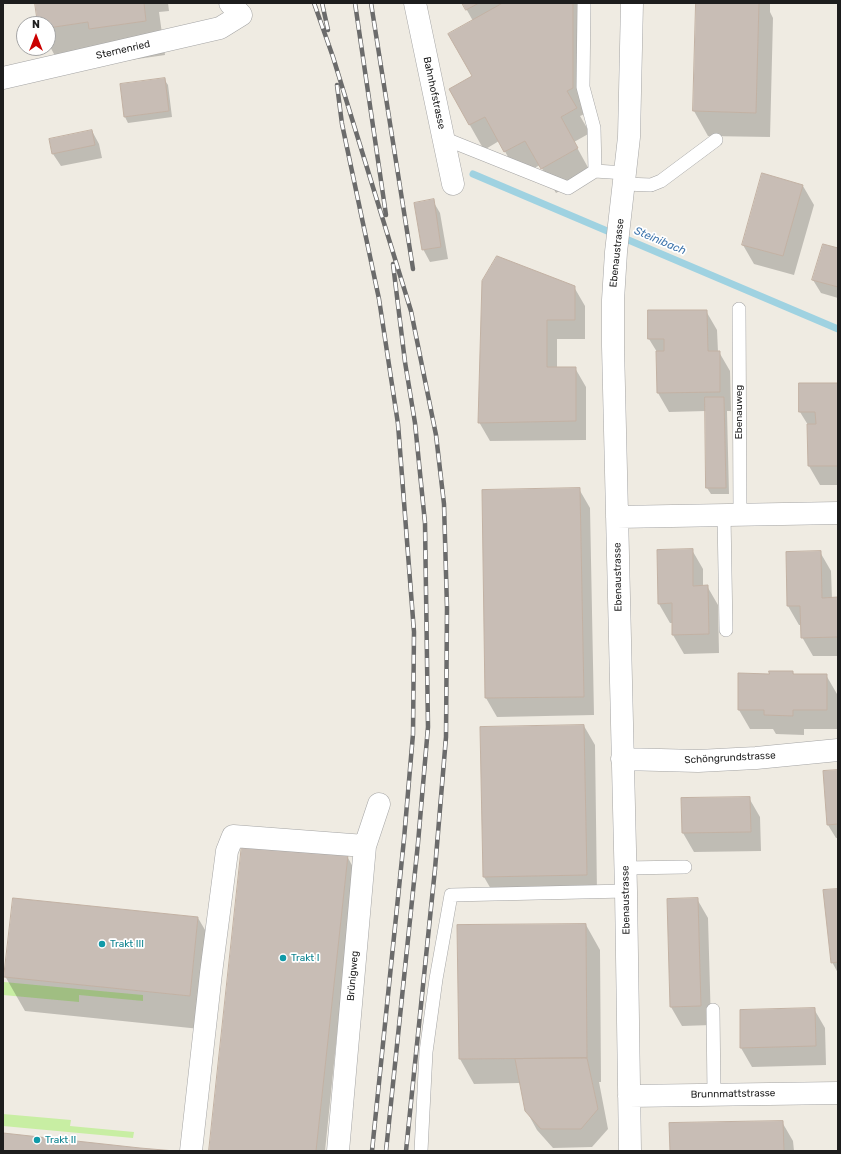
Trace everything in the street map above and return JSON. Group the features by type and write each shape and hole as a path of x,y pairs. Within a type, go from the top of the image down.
{"street":[{"name":"Bahnhofstrasse","path":"415,3 453,184"},
{"name":"Ebenaustrasse","path":"630,1151 613,300 617,245 629,137 632,3"},
{"name":"Sternenried","path":"3,78 220,28 236,9"},
{"path":"617,517 838,513"},
{"name":"Schöngrundstrasse","path":"622,759 705,761 756,758 838,750"},
{"name":"Brünigweg","path":"338,1151 365,846 380,804"},
{"path":"191,1151 215,943 227,851 232,836 365,846"},
{"name":"Brunnmattstrasse","path":"629,1096 838,1093"}],"lane":[{"path":"584,3 583,87 594,128 595,171"},
{"path":"443,138 568,188 595,171 651,185 661,181 716,140"},
{"name":"Ebenauweg","path":"726,630 732,514 739,309"},
{"path":"625,868 685,867"},
{"path":"421,1151 426,1052 437,972 451,895 626,891"},
{"path":"713,1010 714,1094"}],"green space":[{"path":"4,982 143,995 143,1001 79,995 79,1002 3,995"},
{"path":"3,1114 71,1120 70,1126 134,1132 133,1138 3,1126"}],"building":[{"path":"35,3 144,3 146,21 89,29 88,22 56,27 56,16 37,16"},
{"path":"462,3 479,3 466,10"},
{"path":"503,3 573,3 573,88 567,91 577,108 561,117 578,148 541,169 525,141 504,152 485,117 469,125 449,89 472,76 448,34"},
{"path":"696,3 759,3 756,113 693,111"},
{"path":"165,78 169,111 124,117 120,84"},
{"path":"92,130 95,145 52,154 49,139"},
{"path":"762,173 803,185 783,256 742,245"},
{"path":"434,199 441,247 422,250 414,203"},
{"path":"823,244 838,248 838,287 812,280"},
{"path":"497,256 575,286 575,320 547,320 547,367 576,367 576,421 478,423 482,281"},
{"path":"648,310 707,310 708,351 720,351 720,392 657,393 656,351 664,351 664,339 648,339"},
{"path":"799,383 838,383 838,466 808,466 807,424 816,424 815,412 799,412"},
{"path":"705,397 724,397 726,488 706,488"},
{"path":"580,488 584,697 485,698 482,490"},
{"path":"693,549 693,586 708,585 709,634 672,635 672,603 658,604 657,550"},
{"path":"821,551 822,598 838,597 838,637 801,638 800,606 787,606 786,552"},
{"path":"769,671 793,671 793,674 827,674 827,710 793,710 793,716 764,715 764,710 738,710 738,673 769,674"},
{"path":"584,725 587,875 483,877 480,727"},
{"path":"838,770 838,824 827,825 823,771"},
{"path":"750,797 751,832 682,833 681,798"},
{"name":"Trakt I","path":"242,844 348,855 316,1151 209,1151"},
{"path":"838,889 838,962 831,963 823,890"},
{"name":"Trakt III","path":"13,898 198,917 190,996 4,977"},
{"path":"698,898 701,1006 670,1007 667,899"},
{"path":"586,924 587,1058 459,1059 457,925"},
{"path":"815,1008 816,1046 740,1048 740,1010"},
{"path":"587,1058 598,1109 581,1129 541,1129 525,1111 515,1059"},
{"path":"783,1121 784,1151 670,1151 669,1123"},
{"name":"Trakt II","path":"3,1133 140,1148 175,1151 3,1151"}],"waterway":[{"name":"Steinibach","path":"473,174 838,329"}],"railway":[{"path":"314,3 333,57 411,311 436,435 444,504 447,608 446,737 435,869 406,1151"},
{"path":"322,3 328,30"},
{"path":"355,3 386,215"},
{"path":"371,3 413,269"},
{"path":"337,85 342,124 379,299 398,424 414,632 413,734 404,839 372,1151"},
{"path":"386,1151 418,843 428,727 425,523 415,423 405,362 393,264"}],"place":[{"name":"Trakt III","path":"102,944"},
{"name":"Trakt I","path":"283,958"},
{"name":"Trakt II","path":"37,1140"}]}
